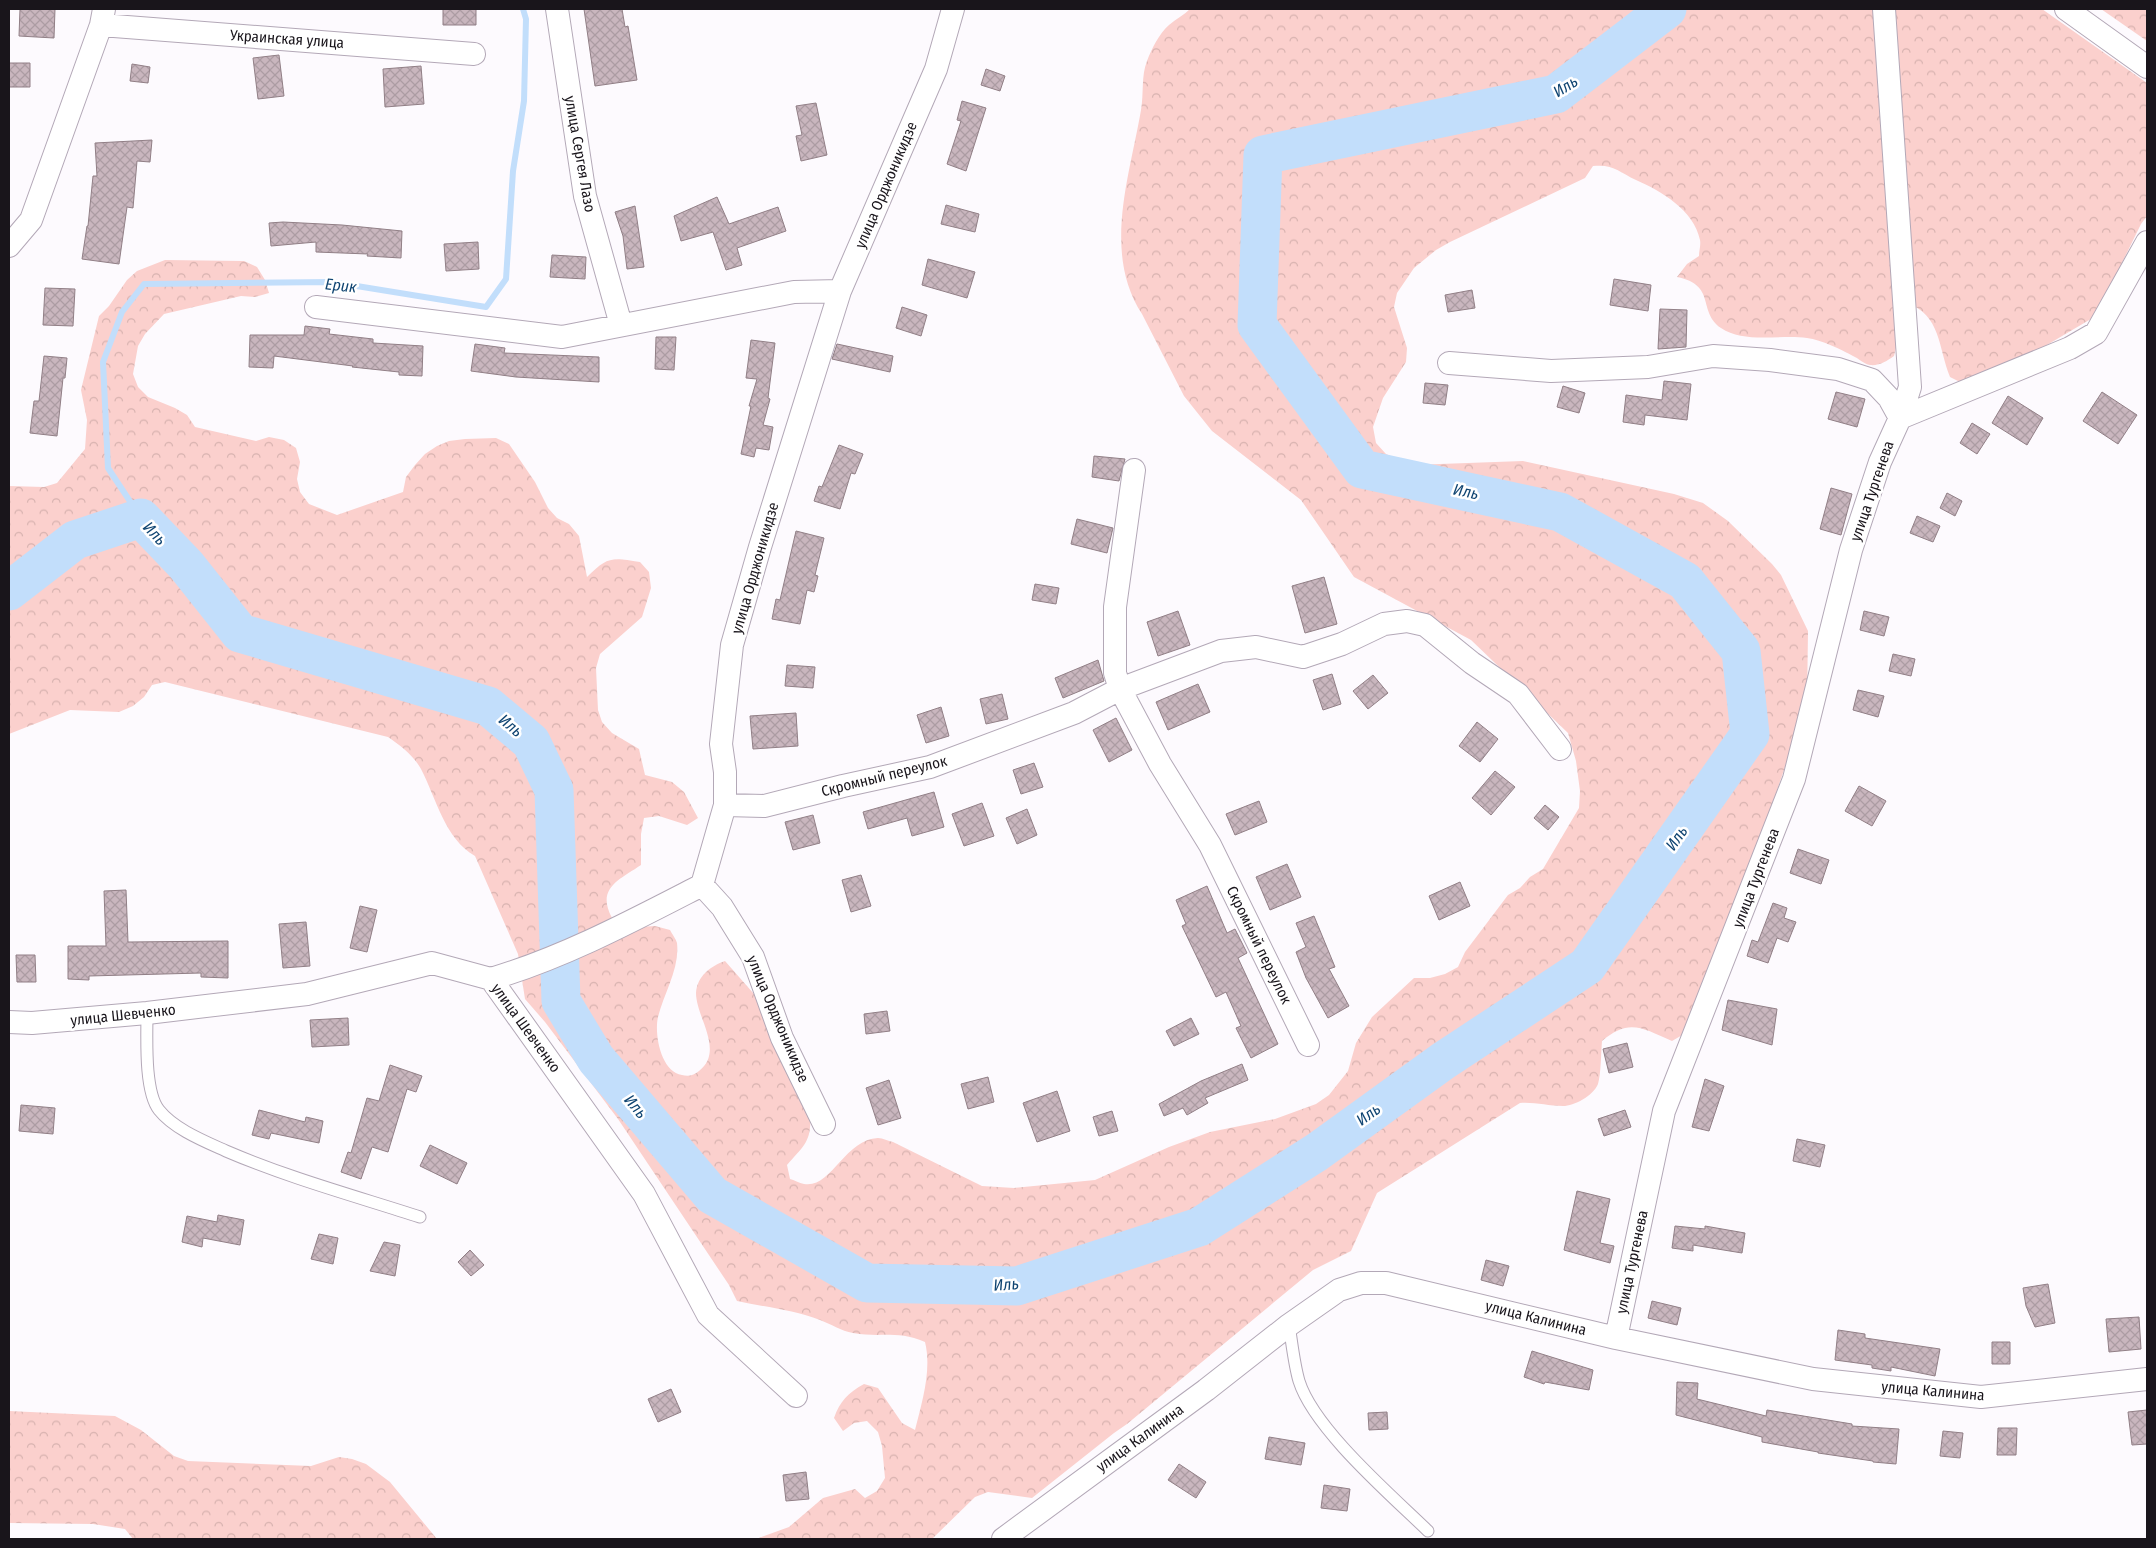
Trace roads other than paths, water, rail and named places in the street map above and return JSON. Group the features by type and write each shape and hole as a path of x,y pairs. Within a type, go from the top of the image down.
{"street":[{"name":"улица Сергея Лазо","path":"557,9 585,196 621,325"},
{"name":"улица Орджоникидзе","path":"824,1124 782,1038 753,957 722,907 702,885 725,805 725,772 721,744 732,645 760,547 840,292 936,69 953,9"},
{"name":"улица Тургенева","path":"1616,1338 1664,1111 1794,779 1852,550 1880,462 1900,418 1910,387 1884,9"},
{"path":"2066,9 2147,67"},
{"name":"Украинская улица","path":"9,246 31,220 102,17 474,54"},
{"path":"1449,363 1551,371 1648,367 1713,356 1770,360 1838,369 1872,380 1889,398 1900,418 2070,348 2096,333 2147,242"},
{"path":"316,307 562,337 794,292 840,292"},
{"name":"Скромный переулок","path":"1134,470 1116,607 1115,674 1120,688 1160,764 1210,845 1308,1045"},
{"name":"Скромный переулок","path":"725,805 764,806 930,767 1074,713 1120,688 1221,651 1256,647 1303,657 1342,644 1384,624 1407,621 1425,625 1472,663 1518,694 1560,749"},
{"path":"491,979 514,972 605,935 702,885"},
{"name":"улица Шевченко","path":"9,1022 32,1023 147,1013 306,994 432,963 491,979 644,1194 708,1315 796,1396"},
{"name":"улица Калинина","path":"1003,1539 1206,1390 1289,1325 1339,1290 1361,1283 1386,1283 1616,1338 1813,1379 1981,1397 2147,1379"}],"lane":[{"path":"147,1013 147,1057 151,1089 158,1109 190,1135 267,1168 420,1217"},
{"path":"1289,1325 1299,1382 1312,1409 1335,1438 1428,1532"}],"waterway":[{"name":"Ерик","path":"141,518 108,468 103,362 122,312 144,284 332,282 486,307 506,279 513,171 524,101 526,19 523,9"},
{"name":"Иль","path":"9,591 75,540 141,518 186,565 240,633 488,706 531,742 554,790 561,1001 596,1059 712,1195 867,1283 1017,1286 1199,1227 1317,1152 1443,1061 1587,966 1750,734 1741,651 1685,581 1560,512 1362,469 1257,325 1263,155 1556,94 1667,9"}]}
